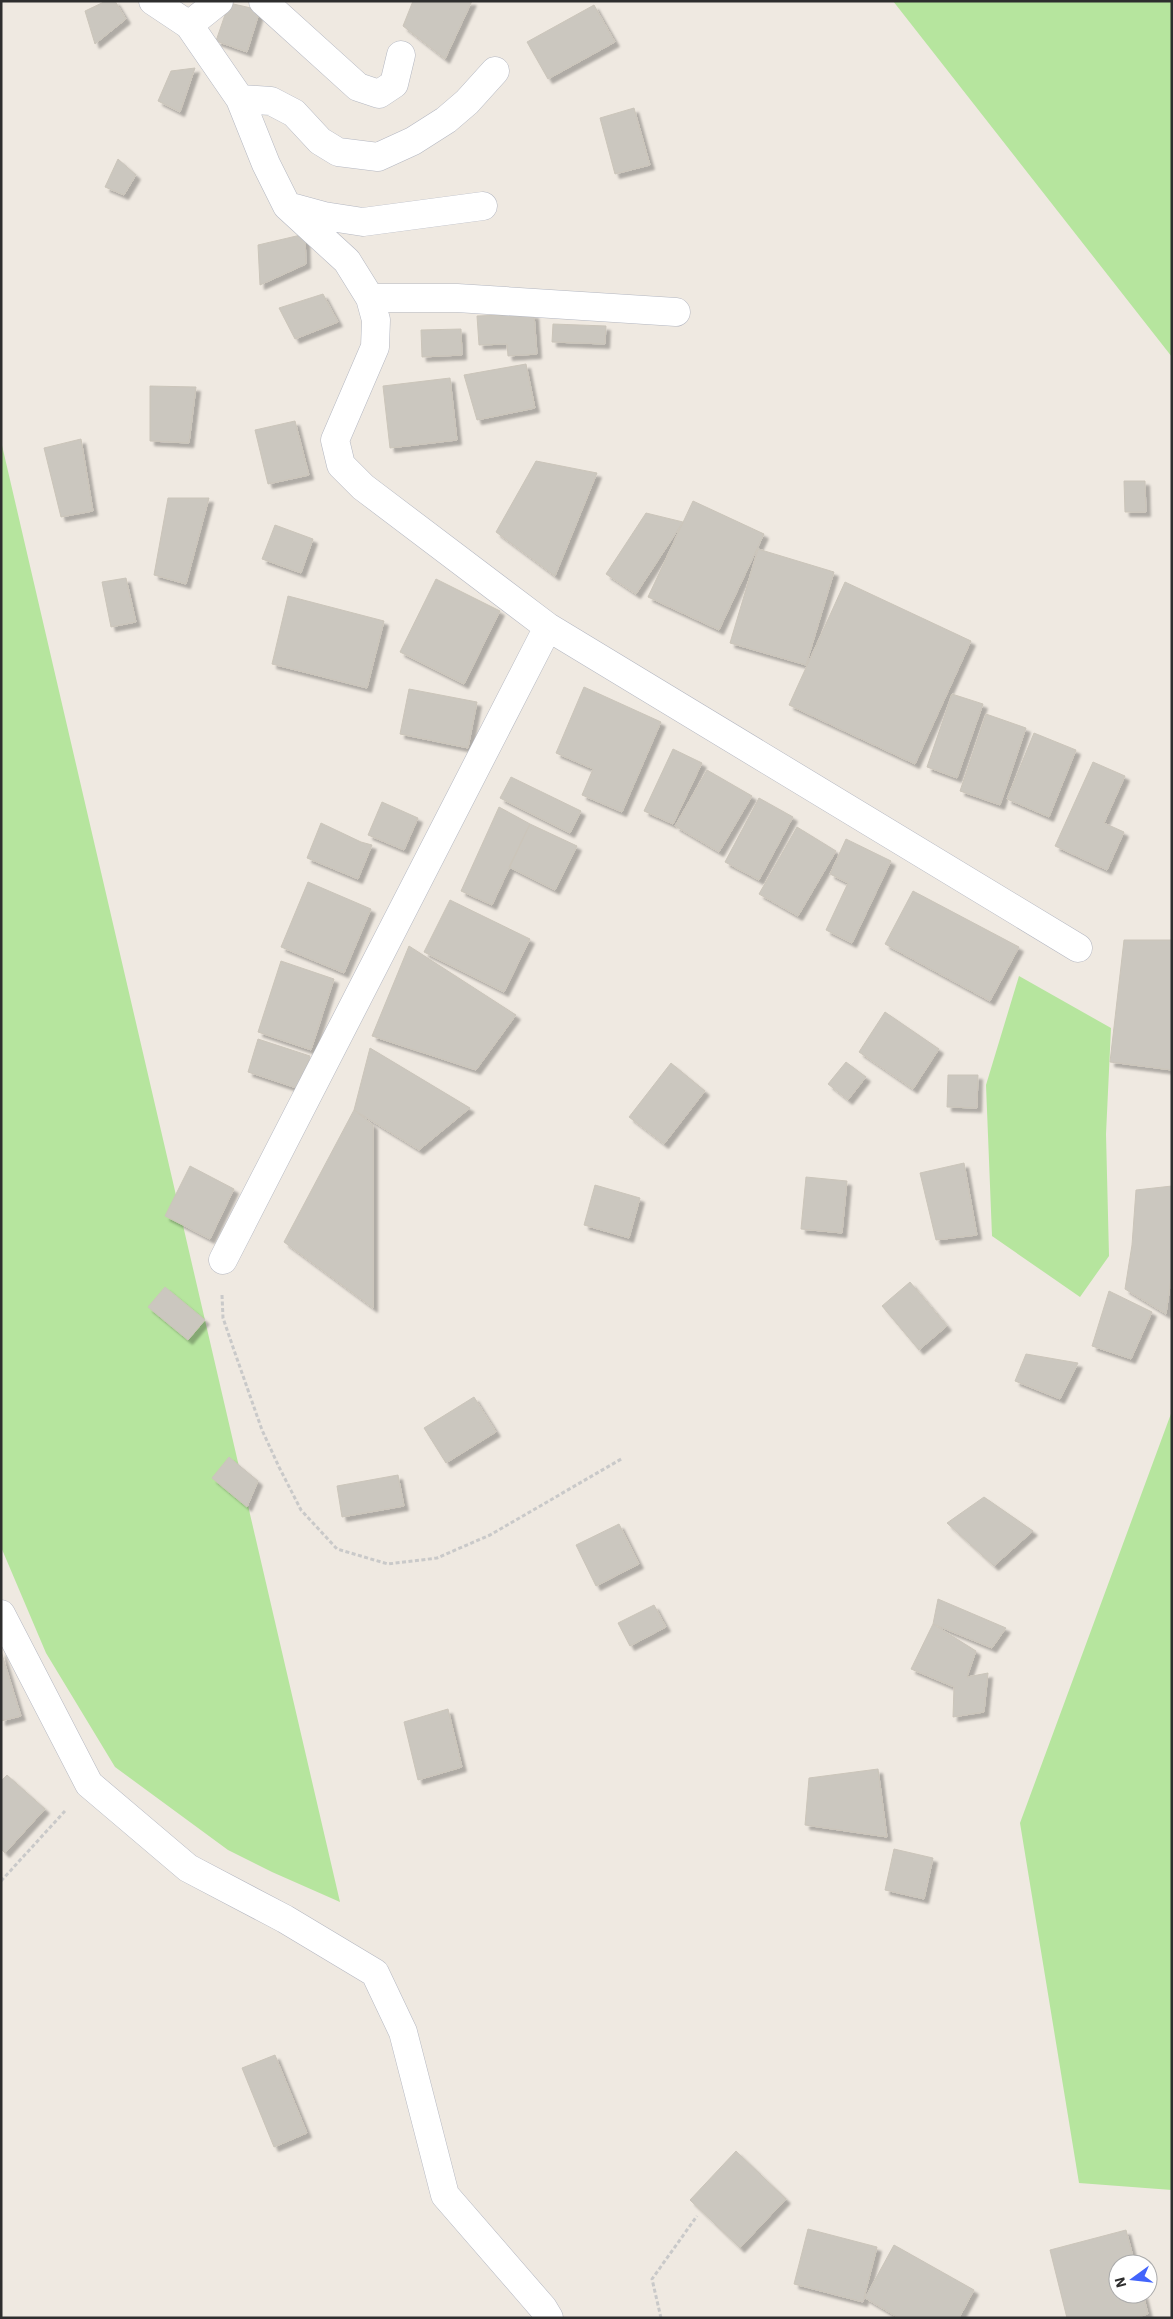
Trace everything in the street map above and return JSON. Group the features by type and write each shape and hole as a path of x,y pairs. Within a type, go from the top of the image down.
{"street":[{"path":"153,1 189,26 240,99 266,164 287,206 346,261 370,298 376,320 375,347 335,440 341,465 363,487 548,627 1078,948"},
{"path":"189,26 218,1"},
{"path":"263,1 358,87 379,94 394,84 401,55"},
{"path":"240,99 271,100 294,114 320,141 338,152 378,157 413,141 446,120 467,102 495,71"},
{"path":"287,206 324,216 363,222 483,206"},
{"path":"370,298 457,298 676,312"},
{"path":"223,1260 548,627"},
{"path":"1,1614 89,1784 188,1868 285,1919 375,1973 403,2032 445,2195 544,2308 549,2318"}],"path":[{"path":"223,1260 223,1318 262,1430 301,1510 337,1549 388,1564 437,1558 490,1535 624,1458"},
{"path":"1,1882 89,1784"},
{"path":"661,2318 652,2279 697,2216"}],"green space":[{"path":"893,1 1172,1 1172,357"},
{"path":"1,441 340,1902 228,1850 115,1767 46,1653 1,1547"},
{"path":"1019,976 1111,1028 1106,1134 1109,1256 1080,1297 992,1236 986,1085"},
{"path":"1172,1411 1172,2190 1079,2183 1020,1823"}],"building":[{"path":"106,1 115,1 126,19 95,44 85,11"},
{"path":"413,1 472,1 445,59 403,26"},
{"path":"229,3 260,10 247,52 216,41"},
{"path":"594,5 615,42 548,79 527,42"},
{"path":"195,68 180,112 158,101 171,71"},
{"path":"634,108 650,165 615,174 600,118"},
{"path":"118,159 136,175 124,195 105,187"},
{"path":"305,234 306,264 260,285 258,245"},
{"path":"323,294 338,322 295,339 279,308"},
{"path":"534,314 537,354 508,356 507,344 479,345 477,316"},
{"path":"553,324 606,326 605,344 552,342"},
{"path":"461,329 462,355 422,357 421,330"},
{"path":"526,364 535,408 477,420 464,375"},
{"path":"450,378 457,440 390,448 383,386"},
{"path":"150,386 196,387 189,443 150,441"},
{"path":"295,421 309,475 268,484 255,430"},
{"path":"81,439 93,511 61,517 44,448"},
{"path":"536,461 597,473 555,576 496,532"},
{"path":"1124,481 1145,481 1146,512 1125,512"},
{"path":"168,498 209,498 186,584 154,575"},
{"path":"693,501 764,534 719,630 648,597"},
{"path":"646,513 683,522 636,594 606,574"},
{"path":"275,525 313,539 301,573 262,559"},
{"path":"758,549 834,572 806,665 730,643"},
{"path":"126,578 136,622 111,627 102,582"},
{"path":"436,579 500,611 464,684 400,652"},
{"path":"845,582 971,641 915,764 789,705"},
{"path":"288,596 384,621 367,688 272,664"},
{"path":"584,687 661,722 622,812 582,795 593,769 556,753"},
{"path":"409,689 477,702 468,748 400,734"},
{"path":"952,694 983,704 957,778 927,767"},
{"path":"986,714 1026,728 1000,805 960,791"},
{"path":"1034,733 1076,750 1049,817 1007,799"},
{"path":"673,749 702,763 673,824 644,811"},
{"path":"1093,762 1125,776 1104,823 1124,832 1107,870 1055,846"},
{"path":"707,770 752,796 719,852 675,826"},
{"path":"511,777 581,811 570,833 500,798"},
{"path":"759,798 793,817 759,880 725,862"},
{"path":"382,802 418,818 404,850 368,835"},
{"path":"499,807 530,824 492,905 461,891"},
{"path":"321,823 361,842 372,845 358,879 307,858"},
{"path":"530,824 577,846 555,890 509,867"},
{"path":"797,827 836,851 798,916 759,894"},
{"path":"846,839 891,861 852,943 826,930 848,883 830,874"},
{"path":"308,882 371,909 344,973 281,947"},
{"path":"913,891 1019,947 990,1001 885,944"},
{"path":"450,900 530,939 504,992 424,952"},
{"path":"1124,940 1172,940 1172,1070 1110,1062"},
{"path":"409,946 516,1015 476,1070 372,1036"},
{"path":"281,961 334,979 311,1050 258,1032"},
{"path":"885,1012 939,1049 913,1089 859,1052"},
{"path":"258,1039 310,1056 299,1089 248,1072"},
{"path":"370,1048 470,1108 419,1150 354,1110"},
{"path":"846,1062 866,1077 848,1100 828,1084"},
{"path":"671,1063 705,1091 664,1144 629,1117"},
{"path":"948,1075 978,1075 977,1108 947,1107"},
{"path":"354,1110 373,1125 373,1308 284,1242"},
{"path":"964,1163 977,1235 936,1240 920,1173"},
{"path":"190,1166 234,1189 210,1239 165,1216"},
{"path":"806,1177 847,1181 842,1233 801,1229"},
{"path":"595,1185 640,1198 629,1238 584,1225"},
{"path":"1172,1186 1172,1272 1166,1314 1125,1289 1132,1245 1136,1190"},
{"path":"910,1282 947,1326 919,1350 882,1306"},
{"path":"165,1287 205,1320 188,1340 148,1307"},
{"path":"1109,1291 1152,1312 1131,1359 1092,1346"},
{"path":"1026,1354 1078,1363 1060,1399 1015,1381"},
{"path":"474,1397 496,1432 446,1463 424,1428"},
{"path":"229,1457 258,1481 247,1507 212,1478"},
{"path":"398,1475 404,1506 342,1517 337,1486"},
{"path":"984,1497 1033,1531 994,1566 947,1523"},
{"path":"619,1524 639,1564 596,1586 576,1545"},
{"path":"938,1599 1006,1628 992,1648 933,1624"},
{"path":"654,1605 666,1627 630,1646 618,1623"},
{"path":"933,1624 976,1651 967,1677 988,1673 984,1712 953,1717 954,1687 911,1669"},
{"path":"1,1651 21,1716 1,1721"},
{"path":"448,1709 462,1767 418,1780 404,1722"},
{"path":"878,1769 887,1837 805,1825 809,1778"},
{"path":"7,1775 45,1809 5,1853 1,1849 1,1781"},
{"path":"894,1849 933,1858 924,1899 885,1890"},
{"path":"275,2055 307,2133 274,2147 242,2068"},
{"path":"736,2151 786,2199 740,2248 690,2200"},
{"path":"808,2229 877,2247 863,2302 794,2284"},
{"path":"1126,2230 1132,2254 1108,2254 1108,2304 1146,2304 1148,2314 1134,2318 1067,2318 1050,2250"},
{"path":"894,2245 974,2290 959,2318 899,2318 865,2298"}]}
